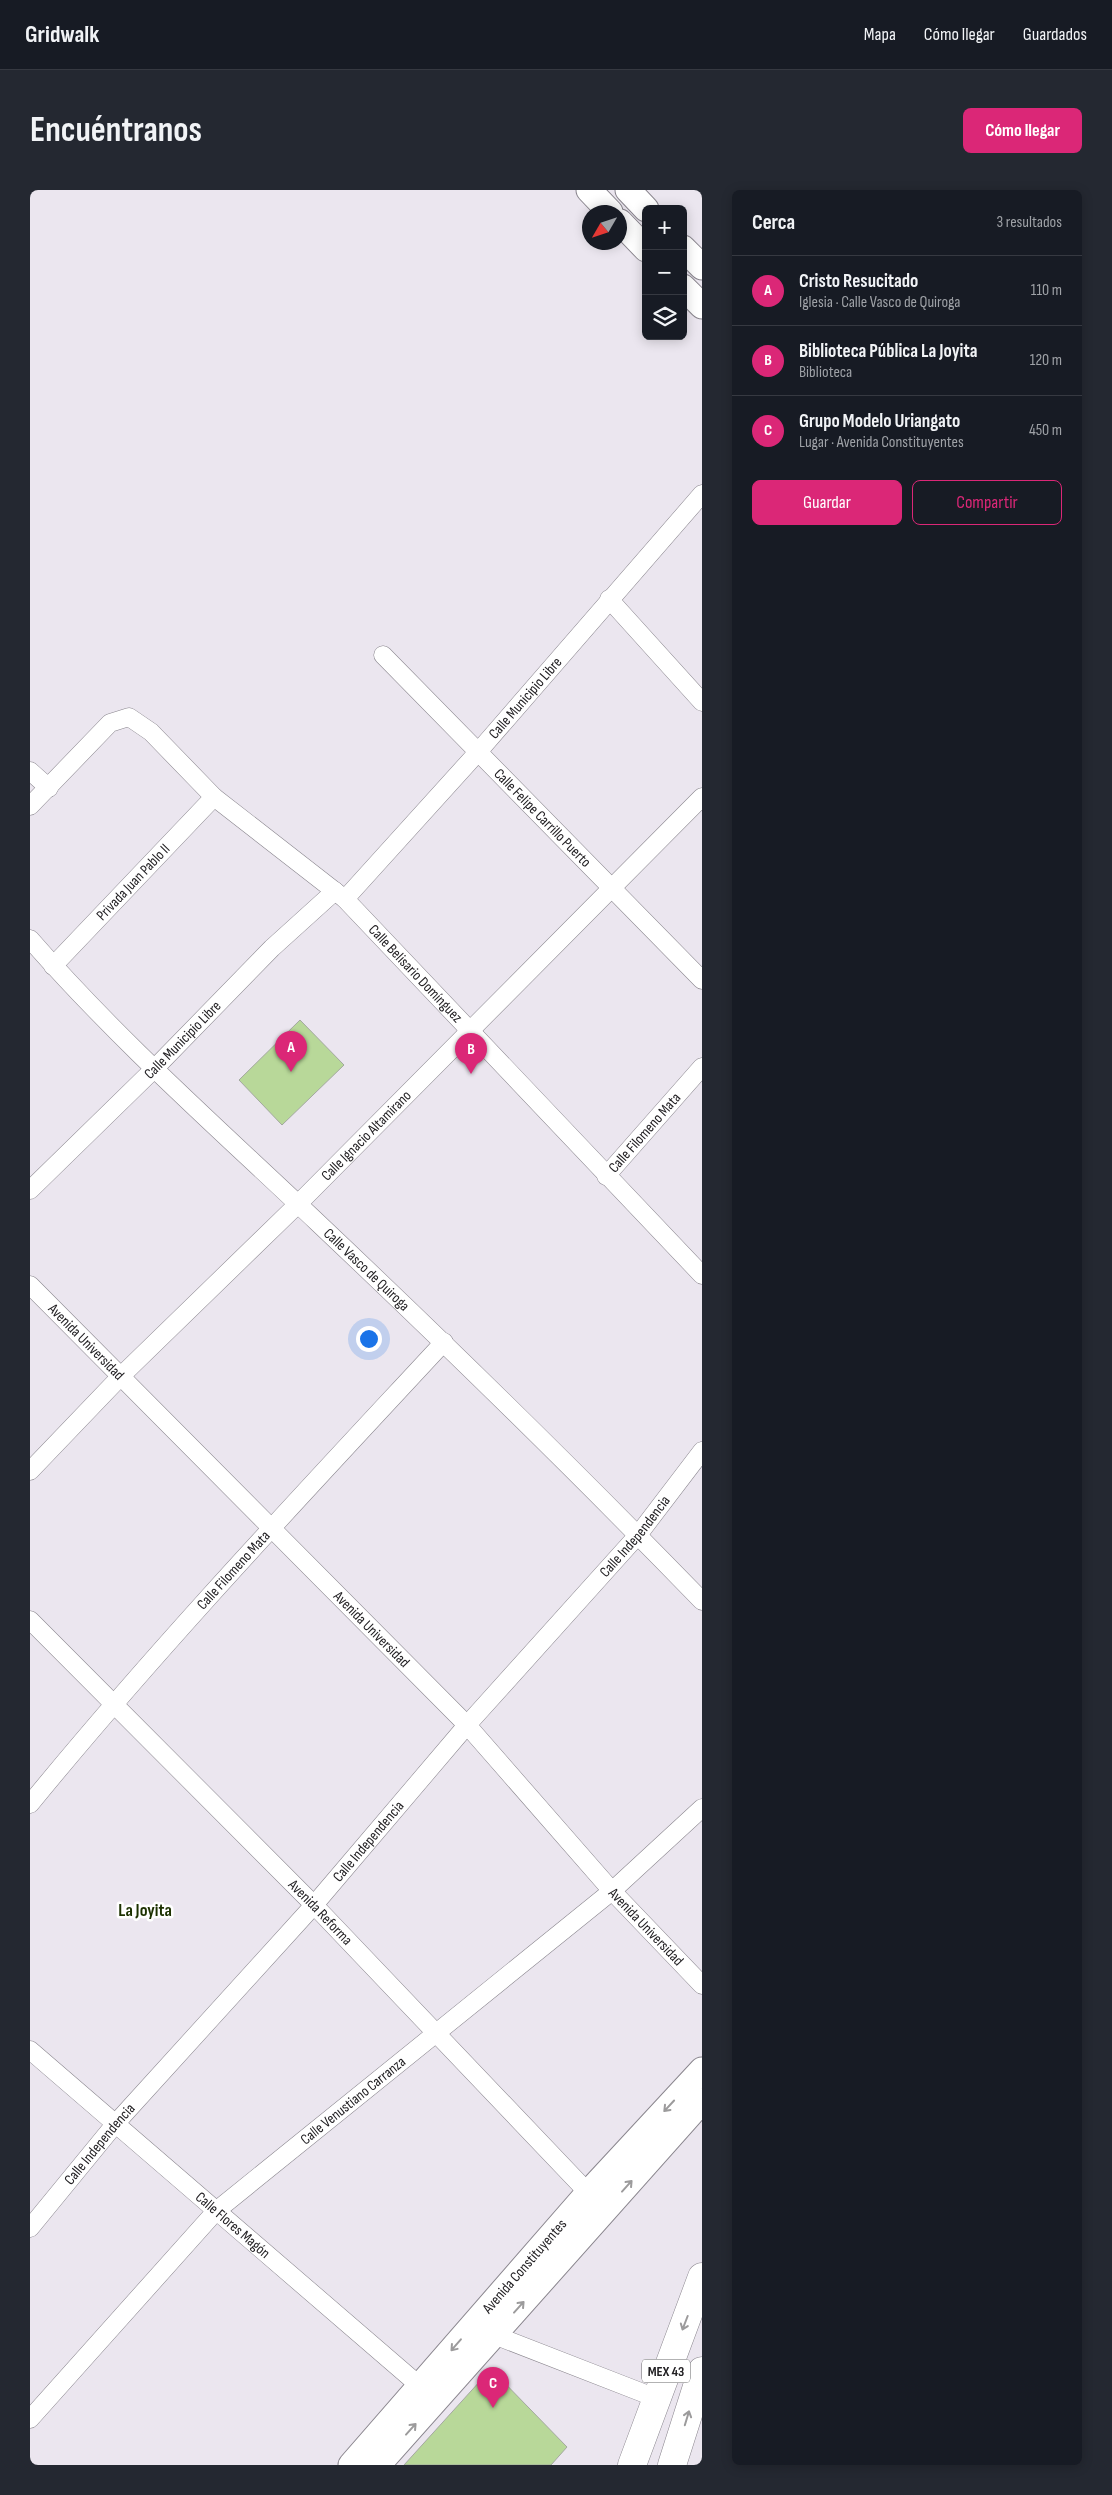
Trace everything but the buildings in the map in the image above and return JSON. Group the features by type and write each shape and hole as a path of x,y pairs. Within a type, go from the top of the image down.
{"main road":[{"name":"MEX 43","path":"632,2465 702,2277"},
{"name":"MEX 43","path":"672,2465 700,2385"}],"street":[{"path":"588,190 603,205"},
{"path":"627,229 642,245"},
{"path":"685,250 702,267"},
{"path":"687,291 702,306"},
{"name":"Calle Municipio Libre","path":"30,1190 155,1068 272,948 340,895 478,752 702,494"},
{"path":"609,599 702,702"},
{"name":"Calle Felipe Carrillo Puerto","path":"383,655 702,980"},
{"name":"Calle Belisario Domínguez","path":"49,788 110,723 129,717 151,732 214,797 340,895 470,1029 606,1176 702,1275"},
{"path":"30,771 49,788 30,806"},
{"name":"Privada Juan Pablo II","path":"53,966 214,797"},
{"name":"Calle Ignacio Altamirano","path":"30,1472 120,1376 298,1204 702,797"},
{"name":"Calle Vasco de Quiroga","path":"30,940 53,966 155,1068 444,1342 702,1601"},
{"name":"Calle Filomeno Mata","path":"606,1176 702,1067"},
{"name":"Avenida Universidad","path":"30,1285 468,1725 612,1891 702,1985"},
{"name":"Calle Filomeno Mata","path":"30,1804 114,1703 444,1342"},
{"name":"Calle Independencia","path":"30,2228 116,2123 314,1906 468,1725 638,1535 702,1451"},
{"name":"Avenida Reforma","path":"30,1620 314,1906 596,2202"},
{"name":"Calle Venustiano Carranza","path":"30,2419 216,2211 612,1891 702,1808"},
{"name":"Calle Flores Magón","path":"30,2050 428,2393"},
{"name":"Avenida Constituyentes","path":"351,2465 428,2393 596,2202 702,2070"},
{"name":"Avenida Constituyentes","path":"596,2202 702,2101"},
{"path":"486,2327 656,2398"},
{"name":"Avenida Constituyentes","path":"378,2465 428,2393"}],"place":[{"name":"Cristo Resucitado","path":"291,1072"},
{"name":"Biblioteca Pública La Joyita","path":"471,1074"},
{"name":"Grupo Modelo Uriangato","path":"493,2408"}],"district":[{"name":"La Joyita","path":"145,1910"}]}
